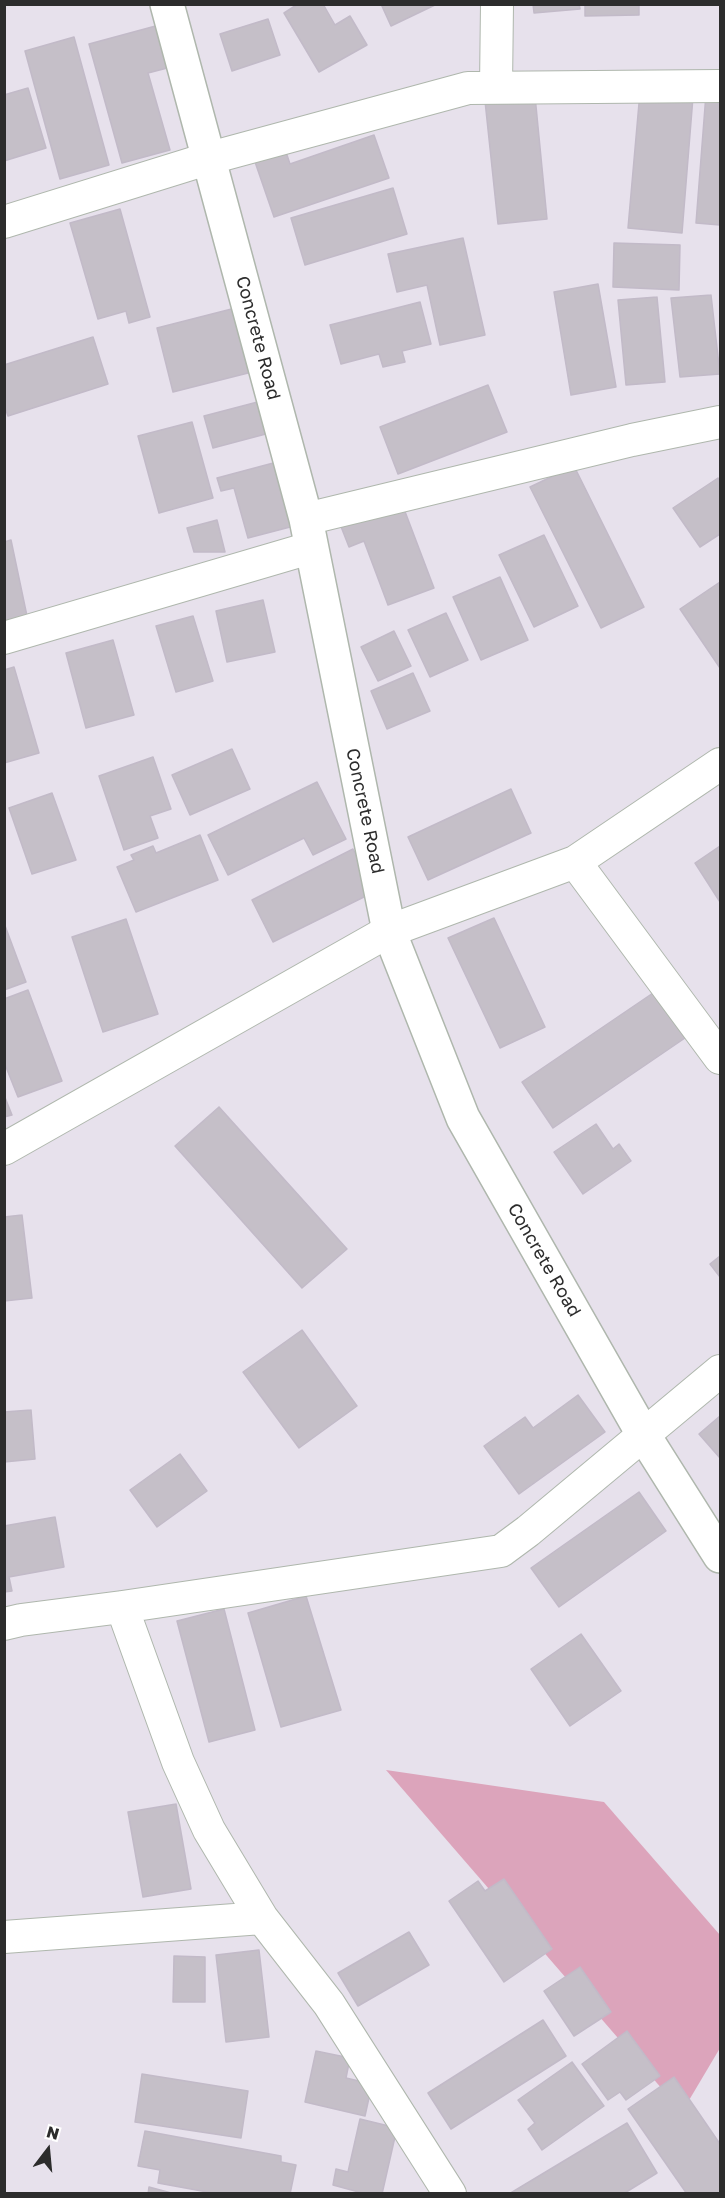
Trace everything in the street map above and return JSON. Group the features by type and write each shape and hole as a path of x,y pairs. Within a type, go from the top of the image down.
{"street":[{"name":"Concrete Road","path":"167,4 210,158 308,533 389,931 463,1118 643,1434 720,1556"},
{"path":"496,87 497,4"},
{"path":"4,222 210,158 468,88 720,86"},
{"path":"4,638 308,533 632,440 720,422"},
{"path":"4,1149 389,931 575,862 720,764"},
{"path":"575,862 720,1058"},
{"path":"4,1624 501,1551 528,1532 720,1371"},
{"path":"122,1607 178,1762 209,1830 262,1918 329,2004 450,2193"},
{"path":"4,1936 262,1918"}],"shaded area":[{"path":"386,1770 604,1802 720,1935 720,2048 682,2112"}],"building":[{"path":"298,4 323,4 335,25 350,16 367,45 319,72 284,13"},
{"path":"381,4 437,4 391,26"},
{"path":"533,4 579,4 580,9 534,13"},
{"path":"585,4 639,4 639,15 585,16"},
{"path":"268,19 280,55 232,71 220,34"},
{"path":"163,24 175,66 148,73 170,150 122,163 89,44"},
{"path":"74,37 109,165 60,179 25,51"},
{"path":"28,88 46,148 4,161 4,95"},
{"path":"640,92 693,97 682,233 628,228"},
{"path":"706,94 720,95 720,225 696,223"},
{"path":"535,96 547,219 498,224 485,101"},
{"path":"374,135 389,178 274,217 254,159 285,149 290,164"},
{"path":"393,188 407,234 305,265 291,218"},
{"path":"120,209 150,317 129,323 126,311 98,319 70,223"},
{"path":"463,238 485,335 440,345 427,285 397,292 388,254"},
{"path":"614,243 680,245 679,290 613,287"},
{"path":"598,284 616,387 571,395 554,292"},
{"path":"711,295 720,374 680,377 671,298"},
{"path":"657,297 665,382 626,385 618,300"},
{"path":"420,302 431,344 402,351 405,362 383,367 379,354 341,364 330,325"},
{"path":"255,303 252,372 173,392 157,328"},
{"path":"93,337 108,384 8,416 4,405 4,365"},
{"path":"488,385 507,432 398,474 380,427"},
{"path":"269,399 277,431 213,448 204,416"},
{"path":"192,422 213,498 159,513 138,436"},
{"path":"277,462 294,526 248,538 234,488 221,491 217,478"},
{"path":"574,466 644,607 601,628 530,487"},
{"path":"718,478 720,481 720,534 700,547 673,508"},
{"path":"401,501 434,588 388,605 364,541 349,547 340,524"},
{"path":"217,520 225,552 194,552 187,528"},
{"path":"544,535 578,606 534,627 499,555"},
{"path":"11,540 27,616 4,621 4,542"},
{"path":"500,577 528,640 481,660 453,597"},
{"path":"720,582 720,668 680,609"},
{"path":"263,600 275,652 227,662 216,611"},
{"path":"446,613 468,660 430,677 408,630"},
{"path":"193,616 213,681 176,692 156,626"},
{"path":"394,631 411,666 378,681 361,647"},
{"path":"113,640 134,715 86,728 66,653"},
{"path":"14,667 39,753 4,763 4,670"},
{"path":"413,673 430,711 387,729 371,691"},
{"path":"232,749 250,789 190,815 172,775"},
{"path":"153,757 171,809 150,816 158,838 124,850 99,776"},
{"path":"317,782 346,839 313,855 304,838 228,875 208,835"},
{"path":"511,789 531,833 428,880 408,837"},
{"path":"52,793 76,860 32,874 9,808"},
{"path":"200,835 218,880 136,912 117,867 134,860 131,855 153,846 156,853"},
{"path":"720,846 720,902 695,863"},
{"path":"353,849 374,892 273,942 252,900"},
{"path":"494,918 545,1027 500,1048 448,938"},
{"path":"126,919 158,1014 103,1032 72,937"},
{"path":"4,923 26,982 4,990"},
{"path":"28,990 62,1081 18,1097 4,1062 4,999"},
{"path":"653,993 685,1038 553,1128 522,1082"},
{"path":"4,1095 12,1115 4,1117"},
{"path":"219,1107 347,1249 302,1288 175,1146"},
{"path":"596,1124 613,1149 619,1144 631,1161 583,1194 554,1152"},
{"path":"22,1215 32,1298 4,1301 4,1217"},
{"path":"720,1256 720,1277 710,1264"},
{"path":"302,1330 357,1406 299,1448 243,1372"},
{"path":"578,1395 605,1432 519,1494 484,1446 525,1417 533,1428"},
{"path":"31,1410 35,1459 4,1462 4,1412"},
{"path":"720,1416 720,1458 699,1434"},
{"path":"180,1454 207,1491 157,1527 130,1490"},
{"path":"639,1492 666,1531 559,1607 531,1568"},
{"path":"55,1517 64,1567 9,1577 12,1591 4,1592 4,1526"},
{"path":"306,1596 341,1710 281,1727 248,1613"},
{"path":"224,1609 255,1730 209,1742 177,1621"},
{"path":"581,1634 621,1691 570,1726 531,1669"},
{"path":"176,1804 191,1889 143,1897 128,1812"},
{"path":"504,1879 552,1949 504,1982 449,1901 478,1881 485,1891"},
{"path":"409,1932 429,1965 358,2006 338,1973"},
{"path":"259,1950 269,2037 226,2042 216,1955"},
{"path":"174,1956 205,1957 205,2002 173,2002"},
{"path":"580,1967 611,2012 574,2036 544,1991"},
{"path":"543,2020 566,2056 451,2129 428,2093"},
{"path":"627,2031 660,2076 626,2100 620,2092 608,2100 582,2064"},
{"path":"316,2051 350,2058 346,2078 372,2084 365,2116 305,2102"},
{"path":"572,2062 604,2106 542,2150 528,2129 535,2123 518,2100"},
{"path":"142,2074 248,2091 241,2138 135,2122"},
{"path":"674,2077 720,2144 720,2194 687,2194 628,2109"},
{"path":"360,2119 397,2128 382,2194 366,2194 333,2185 336,2169 348,2172"},
{"path":"627,2123 657,2173 623,2194 509,2194"},
{"path":"145,2131 281,2156 281,2162 296,2165 290,2194 218,2194 158,2183 160,2170 138,2166"},
{"path":"149,2187 175,2194 148,2194"}]}
